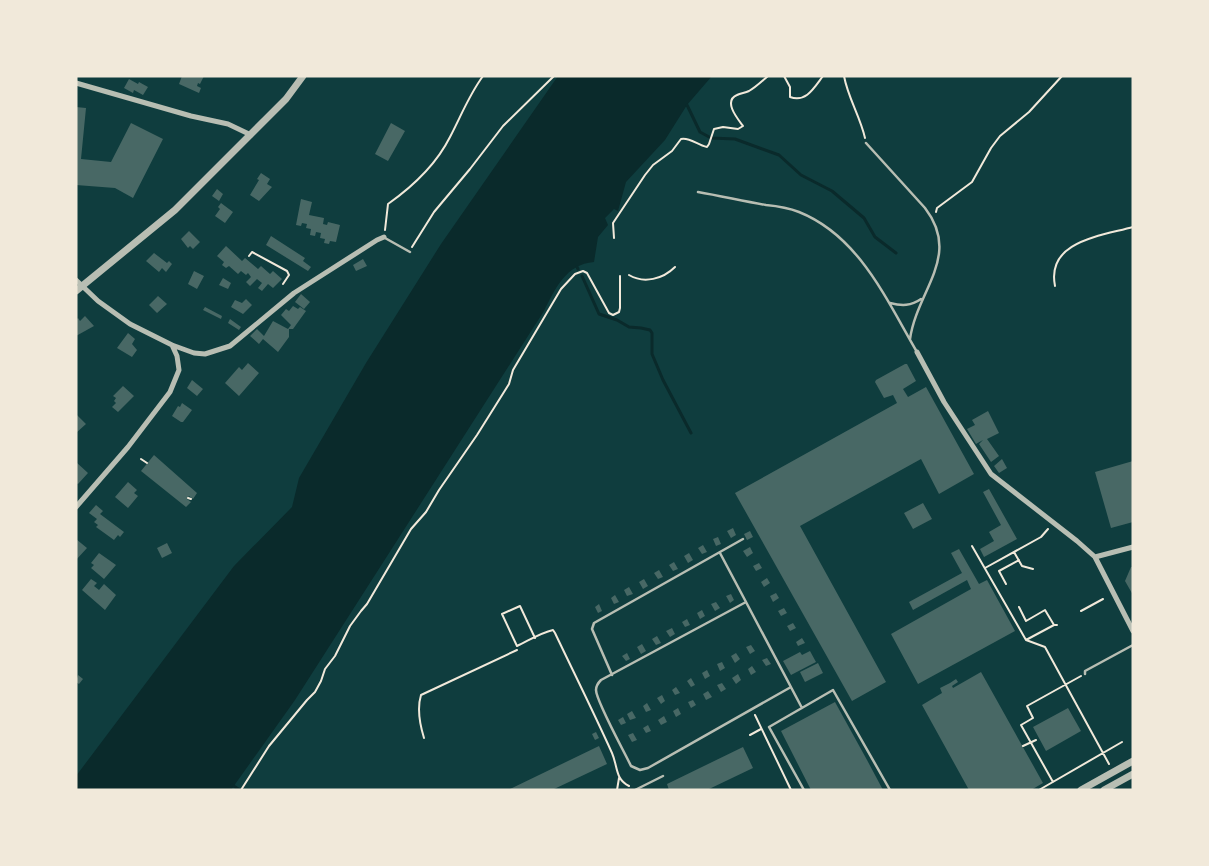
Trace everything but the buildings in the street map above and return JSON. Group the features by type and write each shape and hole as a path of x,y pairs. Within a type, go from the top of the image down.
{"street":[{"path":"79,288 175,210 286,99 303,76"},
{"path":"76,83 190,116 228,124 251,135"},
{"path":"76,280 79,288 130,324 172,345 194,353 205,354 230,346 294,294 384,237"},
{"path":"76,507 128,448 170,392 179,370 177,356 172,345"},
{"path":"916,352 944,402 991,474 1095,557 1133,631"},
{"path":"1095,557 1133,547"},
{"path":"1081,790 1133,761"},
{"path":"1104,790 1133,774"}],"lane":[{"path":"866,142 933,218 939,232 938,262 912,326 910,340"},
{"path":"698,192 798,211 817,221 847,244 869,271 890,303 916,352"},
{"path":"384,237 410,252"},
{"path":"890,303 906,306 914,304 923,298"},
{"path":"612,675 592,629 594,623 743,540"},
{"path":"720,553 802,708"},
{"path":"746,602 599,682 596,687 597,694 631,766 640,770 648,768 791,687"},
{"path":"1085,674 1085,671 1133,646"},
{"path":"804,790 769,727 833,690 890,790"},
{"path":"635,790 663,776"}],"path":[{"path":"384,237 388,204 412,185 442,152 483,76"},
{"path":"410,252 434,212 503,126 554,76"},
{"path":"614,238 613,223 653,166 682,139 692,140 698,145 707,147 714,129 723,126 738,129 743,126 731,104 733,99 736,95 746,92 768,76"},
{"path":"784,76 790,87 790,97 799,99 807,96 823,76"},
{"path":"844,76 849,98 861,123 866,142"},
{"path":"933,218 937,208 972,182 1000,136 1029,112 1062,76"},
{"path":"1055,286 1054,267 1058,260 1074,244 1133,227"},
{"path":"249,256 252,252 287,271 289,275 283,284"},
{"path":"629,275 644,280 654,279 667,273 675,266"},
{"path":"241,789 269,746 318,688 325,669 335,656 350,626 367,604 411,529 426,512 509,384 513,370 561,289 575,274 583,271 587,273 609,313 612,315 619,312 620,308 620,276"},
{"path":"141,459 147,463"},
{"path":"985,568 1041,537 1048,529"},
{"path":"972,546 1026,640 1045,647 1110,766"},
{"path":"1014,552 1022,566 1033,569"},
{"path":"1006,584 999,571 1019,560"},
{"path":"1081,611 1103,599"},
{"path":"535,638 520,606 502,614 517,646 535,638 552,630 555,633 613,754 619,778 622,783 639,788"},
{"path":"1019,608 1026,621 1045,610 1056,625 1026,640"},
{"path":"424,738 420,726 421,695 517,650"},
{"path":"1053,782 1021,725 1033,718 1027,706 1081,676"},
{"path":"750,735 762,729"},
{"path":"1023,746 1036,740"},
{"path":"1039,790 1122,742"},
{"path":"617,790 619,778"}],"water":[{"path":"558,76 712,76 687,105 665,140 626,182 618,211 614,209 605,218 608,225 598,237 594,262 576,267 557,286 544,311 295,700 231,790 76,790 76,776 234,566 292,507 299,478 366,363 441,244"}],"waterway":[{"path":"687,105 700,132 711,138 735,139 779,155 801,175 832,191 864,218 875,237 896,253"},
{"path":"582,276 599,314 617,320 629,327 650,330 652,333 652,354 663,380 691,433"},
{"path":"232,785 240,790"}]}
